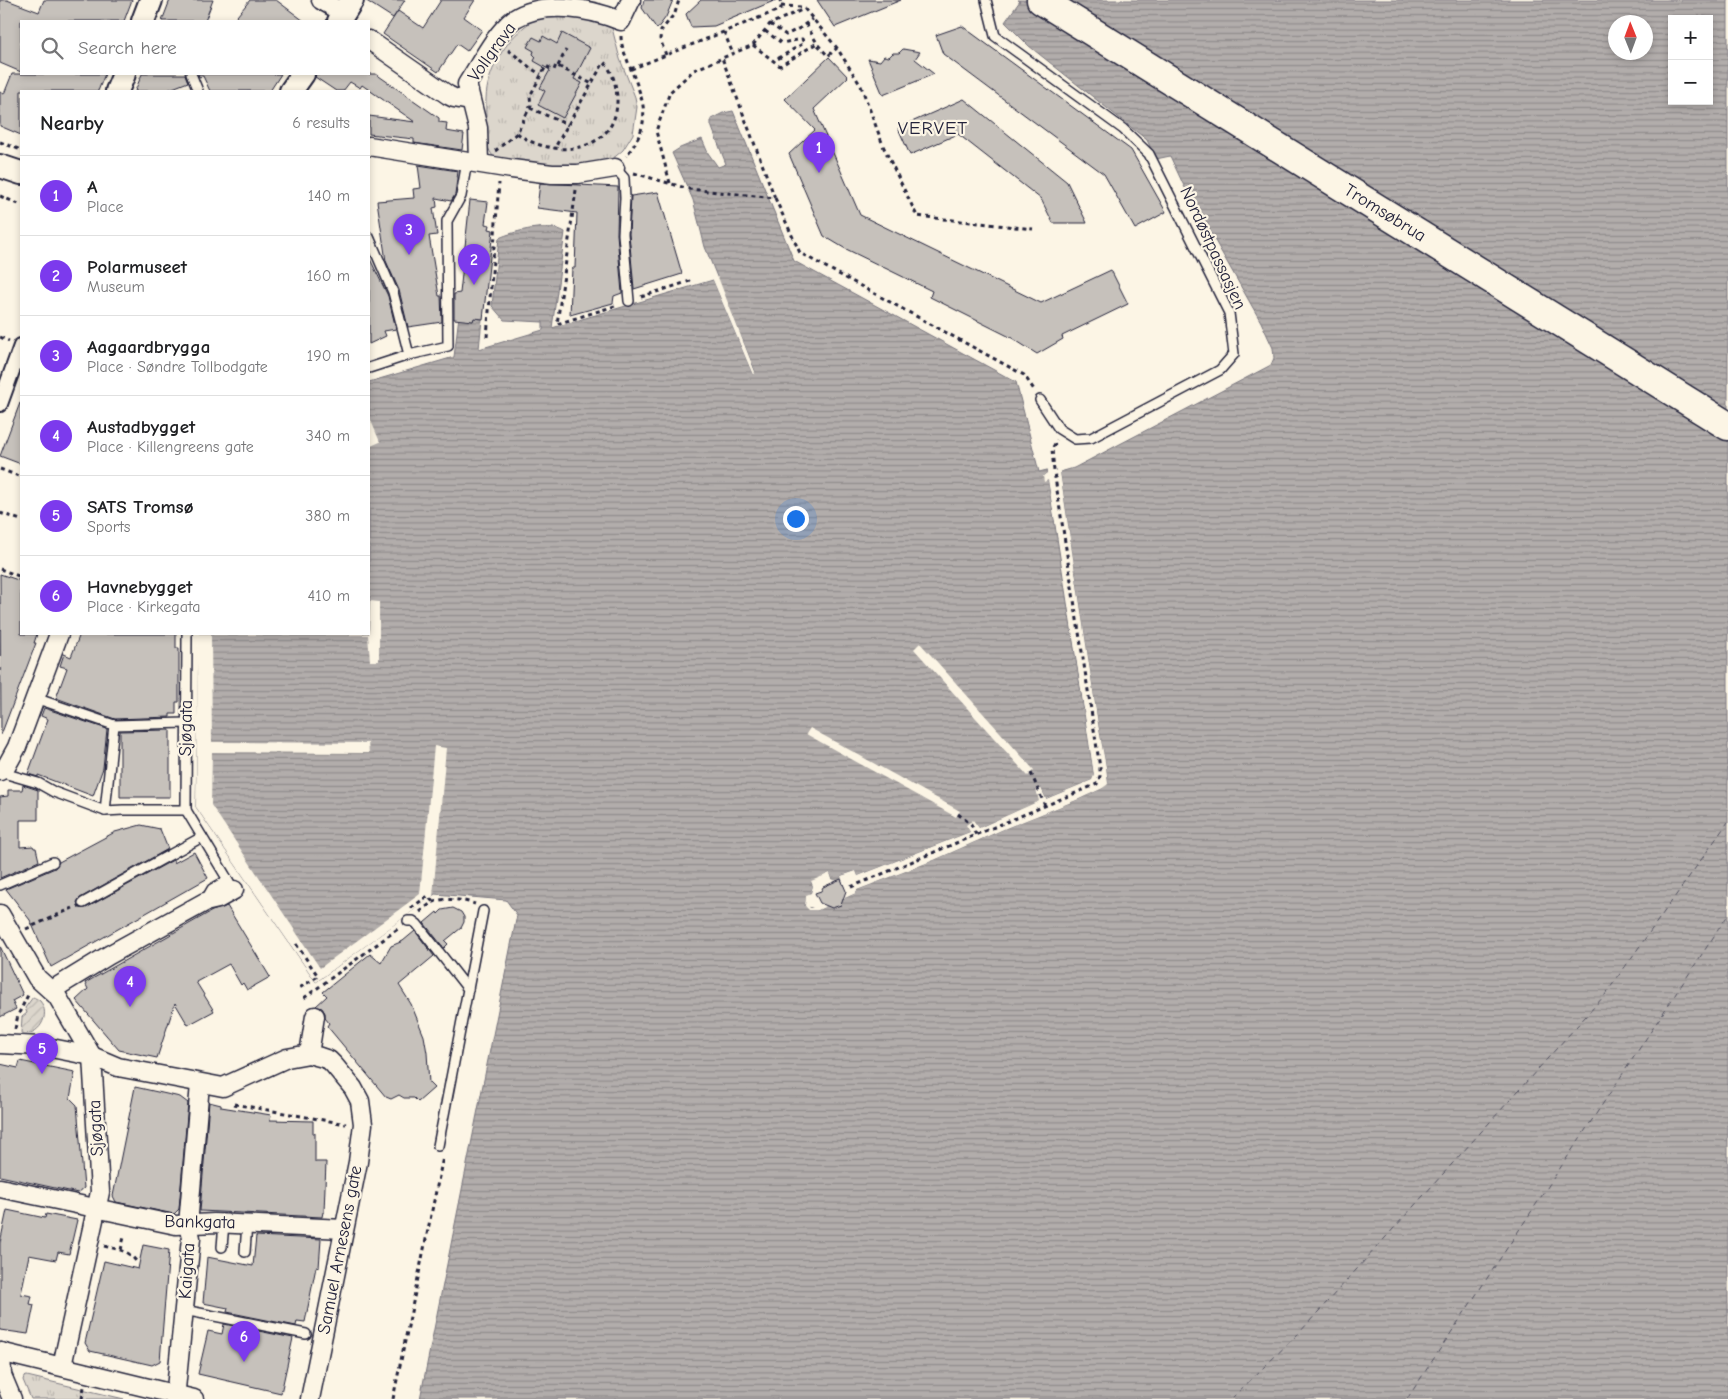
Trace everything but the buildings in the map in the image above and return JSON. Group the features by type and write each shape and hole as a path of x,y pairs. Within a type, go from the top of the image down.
{"main road":[{"name":"Tromsøbrua","path":"1042,0 1728,426"}],"street":[{"path":"143,20 151,0"},
{"path":"321,0 345,12"},
{"path":"621,21 631,0"},
{"name":"Vollgrava","path":"473,162 478,128 467,84 507,26 514,19 530,9 551,6 577,8 605,14 621,21"},
{"path":"370,41 448,95 470,101"},
{"path":"117,90 124,75"},
{"path":"292,90 302,75"},
{"path":"370,146 552,174 578,174 614,168"},
{"path":"0,166 20,173"},
{"path":"0,404 20,349"},
{"path":"0,772 6,767 17,747 59,635"},
{"path":"52,990 109,955 205,902 218,899 231,885"},
{"name":"Sjøgata","path":"0,914 37,978 57,996 92,1056 100,1192 62,1366"},
{"path":"0,1044 41,1046 92,1056 118,1067 223,1087 278,1061 309,1054 312,1012"},
{"name":"Samuel Arnesens gate","path":"309,1054 329,1060 352,1088 360,1101 363,1128 358,1162 310,1399"},
{"name":"Kaigata","path":"176,1397 191,1238 188,1226 200,1084"},
{"name":"Bankgata","path":"0,1188 172,1225 188,1226 202,1222 247,1223 344,1229"},
{"path":"12,1399 2,1375 0,1352 62,1366 176,1397 194,1399"}],"lane":[{"name":"Nordøstpassasjen","path":"986,0 994,36 1123,129 1149,154 1230,313 1234,354 1220,370 1091,438 1075,439 1062,431"},
{"path":"191,75 198,90"},
{"path":"370,368 409,355 448,346 447,221 461,196 473,162"},
{"path":"614,168 624,178 623,234 630,301"},
{"path":"370,239 393,292 409,355"},
{"path":"1040,400 1062,431"},
{"name":"Sjøgata","path":"186,810 187,635"},
{"path":"35,698 114,725 186,723"},
{"path":"105,811 114,725"},
{"path":"0,772 38,783 54,792 105,811 186,810 231,885"},
{"path":"82,903 202,837"},
{"path":"0,884 53,862"},
{"path":"438,1146 483,911"},
{"path":"408,921 418,924 468,989"},
{"path":"222,1247 224,1223"},
{"path":"245,1252 247,1223"},
{"path":"184,1310 306,1334"}],"path":[{"path":"666,55 660,39 661,31 675,13 679,0"},
{"path":"779,0 781,6"},
{"path":"631,69 781,9 781,6"},
{"path":"781,6 804,9 836,48 861,86 884,148 917,216 1033,229"},
{"path":"670,184 656,131 670,92 694,70 753,45 770,24 804,9"},
{"path":"770,24 786,35 812,19"},
{"path":"621,21 621,42 644,107 643,124 638,139 632,149 614,168 689,189 775,198"},
{"path":"806,24 817,43 828,56 836,48"},
{"path":"765,31 782,43 802,39 804,43 774,61"},
{"path":"724,32 733,54"},
{"path":"753,45 780,66 817,43"},
{"path":"473,162 517,133 530,108 530,96 541,74 546,66 554,70 566,50"},
{"path":"509,51 519,57 529,68 541,74"},
{"path":"722,58 775,198 800,253 1024,374 1040,400"},
{"path":"517,133 532,143 554,149 574,148 588,144 605,134 613,122 617,105 616,87 610,70 604,62 554,149"},
{"path":"558,66 592,84"},
{"path":"530,108 568,126"},
{"path":"0,142 20,150"},
{"path":"487,337 501,167"},
{"path":"578,174 557,324 693,280"},
{"path":"0,196 20,205"},
{"path":"851,887 1097,784 1100,776 1054,471 1052,449 1062,431"},
{"path":"0,469 20,477"},
{"path":"0,513 20,520"},
{"path":"0,569 20,577"},
{"path":"1031,773 1045,806"},
{"path":"958,814 972,824 976,835"},
{"path":"408,910 428,896 433,902"},
{"path":"304,998 433,902 460,901 479,906 483,911"},
{"path":"26,929 82,903"},
{"path":"296,944 318,976 298,989"},
{"path":"15,1030 18,1015 29,993"},
{"path":"234,1104 349,1124"},
{"path":"393,1399 444,1153"},
{"path":"121,1250 124,1237"},
{"path":"103,1246 132,1254 138,1264"},
{"path":"82,1399 85,1386"}],"green space":[{"path":"579,15 605,22 612,28 620,59 637,107 633,134 623,150 616,156 608,161 582,168 497,160 490,152 487,143 486,93 499,56 511,39 534,20 549,16"},
{"path":"33,997 40,1001 43,1007 44,1019 38,1029 27,1034 21,1033 22,1017 27,1013 25,1008"},
{"path":"27,1376 124,1399 31,1399 23,1380"}],"shaded area":[{"path":"1018,0 1728,0 1728,1399 420,1399 517,915 506,900 435,894 316,982 196,807 199,635 370,635 370,382 454,357 459,316 473,321 473,318 482,319 479,349 543,330 543,322 504,320 492,306 499,238 523,230 541,228 558,229 565,232 552,328 713,280 753,375 755,371 705,247 693,200 672,153 702,139 708,153 718,167 726,164 711,125 711,119 723,113 733,111 794,261 1016,382 1039,472 1047,470 1047,473 1043,476 1048,480 1094,776 1092,780 1046,799 1041,788 1036,790 1040,801 979,828 973,821 967,825 970,832 858,876 856,871 841,876 843,883 832,879 830,873 811,882 813,886 811,893 806,896 805,906 818,910 856,893 857,890 934,860 1103,788 1108,783 1106,767 1060,472 1074,468 1271,365 1274,358 1273,348 1261,322 1184,186 1170,156 1156,159 1147,140 1029,46 1005,22 1020,1"}],"pier":[{"path":"718,277 755,372 753,375 713,280"},
{"path":"370,418 380,442 371,446 370,443"},
{"path":"1047,470 1049,470 1050,474 1046,477 1051,479 1064,561 1096,775 1094,781 1046,801 1040,791 1041,804 979,830 972,824 970,825 971,834 859,878 856,878 854,874 844,878 846,883 844,886 831,881 829,876 814,883 816,887 813,895 808,897 808,905 810,908 817,908 854,891 856,888 933,858 1005,825 1078,797 1101,786 1105,782 1057,472 1060,472 1108,784 1079,799 857,890 856,893 818,910 809,910 805,906 806,895 811,893 813,886 811,881 830,873 832,879 843,883 841,876 856,871 858,876 970,832 966,825 973,820 979,828 1039,801 1036,790 1041,788 1046,799 1092,780 1094,775 1062,561 1048,480 1044,482 1043,476 1047,473"},
{"path":"370,601 379,602 379,661 370,661 368,635 370,635"},
{"path":"198,635 211,635 212,742 368,743 369,753 212,752 211,805 320,968 420,894 434,746 446,748 433,896 316,982 196,807"},
{"path":"920,643 1034,770 1028,776 914,649"},
{"path":"810,728 960,811 956,817 806,734"}],"ferry route":[{"path":"1231,1399 1299,1333 1605,995 1728,822"},
{"path":"1407,1399 1728,915"}],"place":[{"name":"A","path":"819,173"},
{"name":"Aagaardbrygga","path":"409,255"},
{"name":"Polarmuseet","path":"474,285"},
{"name":"Austadbygget","path":"130,1007"},
{"name":"SATS Tromsø","path":"42,1074"},
{"name":"Havnebygget","path":"244,1362"}],"district":[{"name":"VERVET","path":"933,128"}]}
